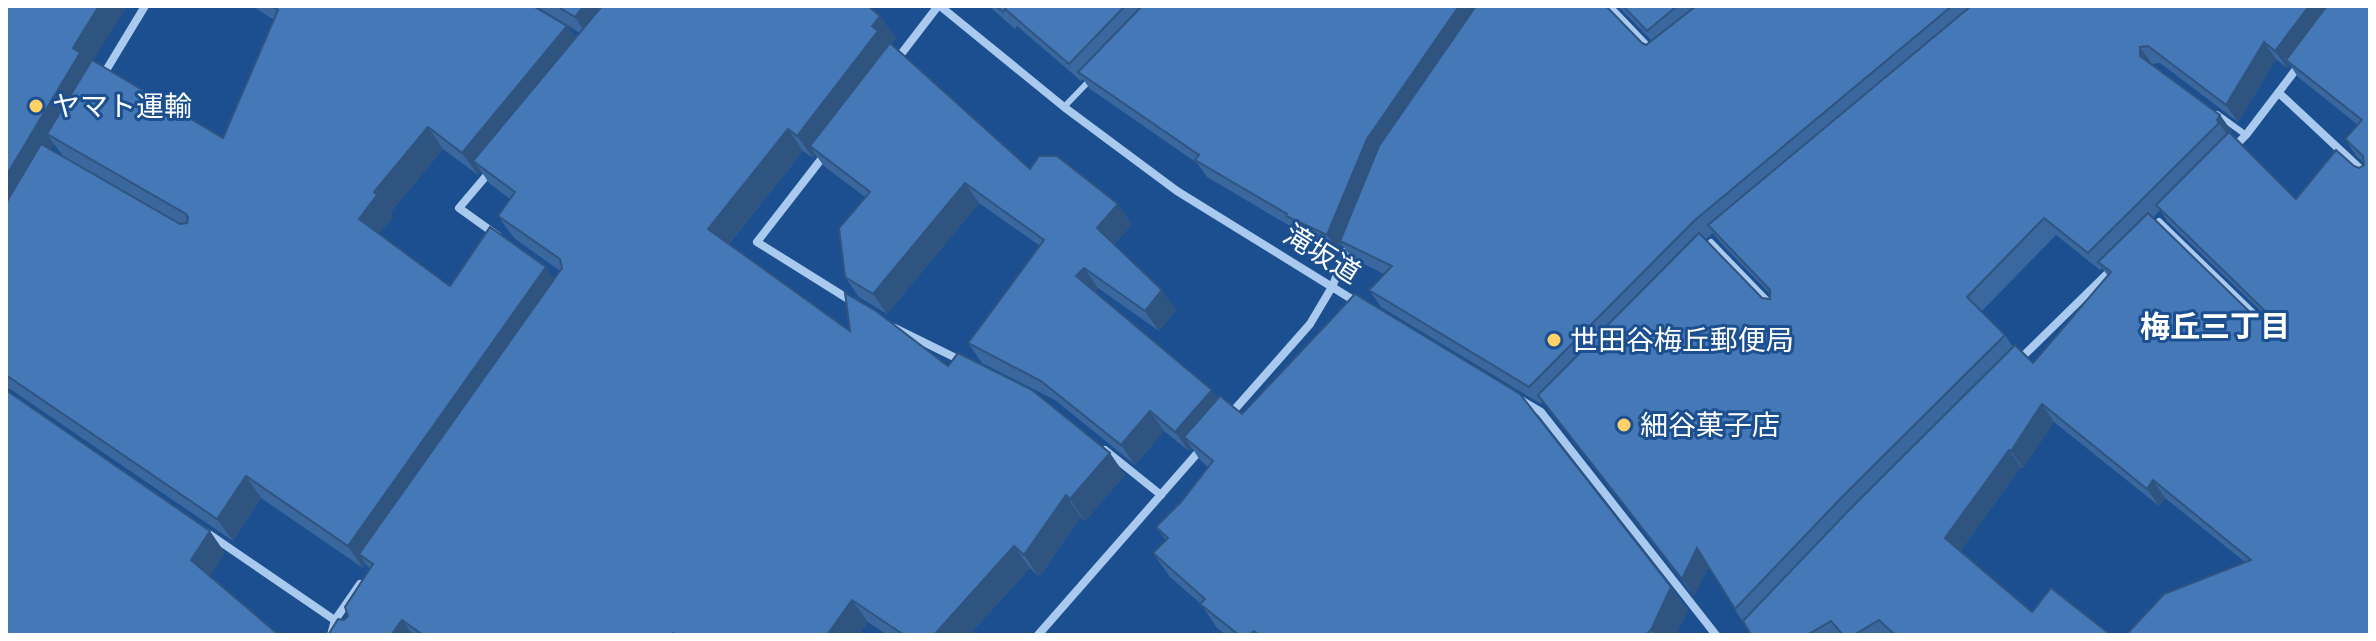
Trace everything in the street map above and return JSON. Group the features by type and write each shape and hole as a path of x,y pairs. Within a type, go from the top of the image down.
{"street":[{"path":"100,82 145,6"},
{"path":"891,68 939,6"},
{"name":"滝坂道","path":"939,6 1064,107 1177,191 1371,310"},
{"path":"2224,157 2246,135 2306,56"},
{"path":"2279,93 2370,178"},
{"path":"833,143 757,242 862,308"},
{"path":"497,162 459,208 509,243"},
{"path":"2148,232 2170,211"},
{"path":"1220,426 1310,324 1332,287 1356,230"},
{"path":"2015,364 2126,254"},
{"path":"889,324 970,365"},
{"path":"1515,396 1541,412 1712,633"},
{"path":"1038,635 1210,438"},
{"path":"1100,446 1161,495"},
{"path":"203,530 346,628"},
{"path":"331,635 335,620 362,582"}],"lane":[{"path":"1610,6 1658,56"},
{"path":"1064,107 1096,73"},
{"path":"2208,107 2246,135"},
{"path":"2159,221 2273,332"},
{"path":"1701,253 1723,232"},
{"path":"1711,242 1778,311"},
{"path":"1541,412 1551,401"}],"building":[{"name":"ヤマト運輸","path":"6,6 99,6 73,48 80,53 6,176"},
{"path":"271,6 533,6 567,26 462,153 428,127 374,192 377,195 359,219 450,286 490,227 546,267 348,546 246,476 217,519 6,375 6,203 41,144 180,224 187,223 186,214 47,134 92,60 223,138 278,10"},
{"path":"557,6 584,6 575,17"},
{"path":"602,6 868,6 880,16 872,26 878,31 797,136 788,129 708,229 850,331 845,293 876,311 948,366 958,353 1032,390 1110,453 1070,499 1066,495 1024,555 1014,546 934,635 904,635 852,600 827,635 423,635 402,620 391,635 328,635 338,619 344,620 348,616 345,607 373,564 359,554 562,268 560,259 498,216 515,192 473,161"},
{"path":"996,6 1125,6 1069,64 1005,9 1003,12"},
{"path":"1142,6 1459,6 1367,139 1327,235 1286,216 1195,160 1199,155 1078,72"},
{"path":"1476,6 1606,6 1646,45 1696,6 1952,6 1695,220 1529,387 1369,290 1392,266 1340,241 1379,146"},
{"path":"1623,6 1677,6 1647,31"},
{"path":"1971,6 2309,6 2275,51 2264,42 2226,105 2148,46 2140,47 2140,56 2220,115 2219,123 2088,253 2044,218 1967,297 2005,335 1735,609 1697,548 1682,579 1538,395 1699,233 1762,298 1770,299 1770,290 1708,225"},
{"path":"2327,6 2370,6 2370,635 2126,635 2164,594 2251,560 2153,480 2147,489 2042,404 2011,451 1945,538 2032,612 2051,588 2111,635 1895,635 1879,620 1854,635 1843,635 1831,621 1807,635 1751,635 1743,621 2015,345 2033,363 2111,272 2098,262 2148,213 2257,319 2266,318 2265,311 2156,205 2229,132 2296,199 2336,150 2354,166 2359,168 2364,165 2363,156 2345,139 2362,120 2286,60"},
{"path":"890,43 1030,169 1039,156 1057,156 1118,204 1097,228 1162,290 1145,311 1084,268 1076,276 1212,390 1175,432 1150,411 1121,445 1041,381 968,343 1044,240 965,183 873,294 845,277 839,228 870,192 810,146"},
{"path":"1355,294 1520,394 1671,587 1651,630 1645,635 1259,635 1254,631 1250,635 1239,635 1200,604 1205,599 1153,553 1168,538 1156,527 1181,502 1213,461 1184,437 1220,396 1242,414"},
{"path":"6,390 210,531 191,560 279,635 6,635"}],"place":[{"name":"ヤマト運輸","path":"36,106"},
{"name":"世田谷梅丘郵便局","path":"1554,340"},
{"name":"細谷菓子店","path":"1624,425"}],"district":[{"name":"梅丘三丁目","path":"2215,327"}]}
